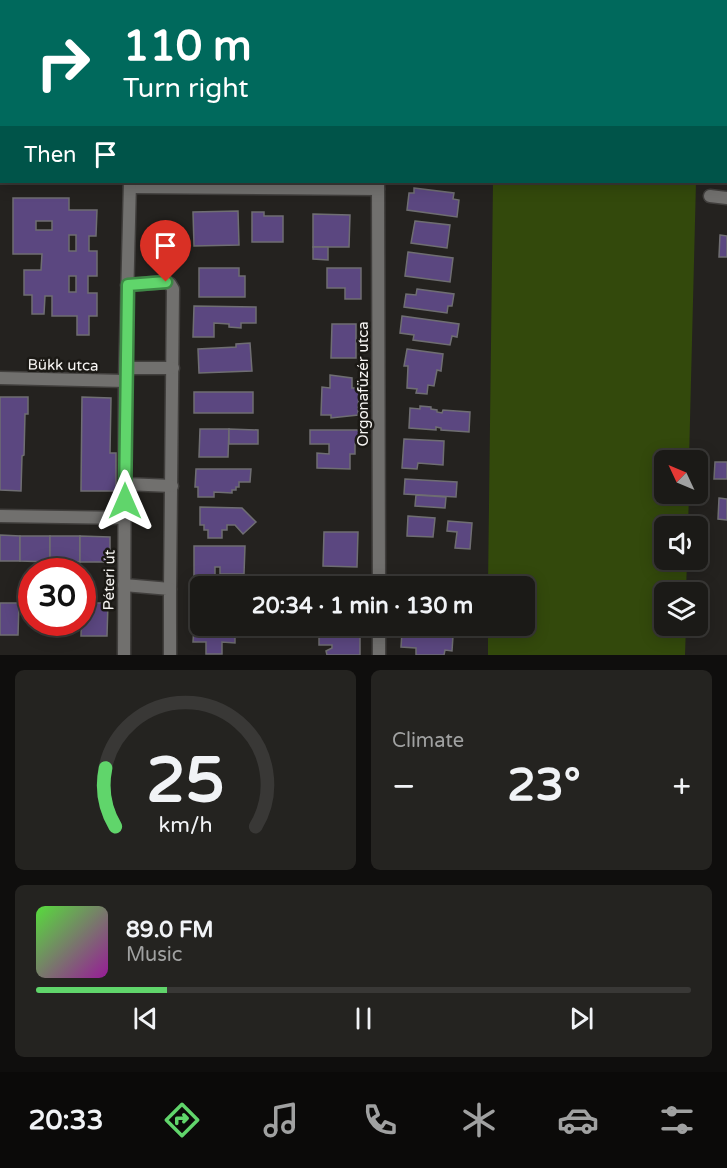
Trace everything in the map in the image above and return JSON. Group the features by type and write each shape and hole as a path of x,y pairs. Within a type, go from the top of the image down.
{"street":[{"path":"130,184 378,185"},
{"name":"Péteri út","path":"124,655 125,381 130,184"},
{"name":"Orgonafüzér utca","path":"378,185 379,576"},
{"path":"710,196 727,198"},
{"path":"128,285 166,282 173,289 170,654"},
{"path":"126,368 173,368"},
{"name":"Bükk utca","path":"0,378 125,381"},
{"path":"125,484 172,486"},
{"path":"0,516 125,518"},
{"path":"124,585 170,589"},
{"path":"379,636 379,655"}],"green space":[{"path":"493,183 696,183 689,450 654,450 654,504 689,504 688,516 654,516 654,570 687,570 686,582 654,582 654,636 686,636 685,655 488,655 488,636 535,636 535,576 488,576"}],"building":[{"path":"414,188 454,193 453,199 459,200 457,217 407,210 409,193 414,193"},
{"path":"13,198 69,198 69,210 97,210 96,236 89,236 89,251 97,251 97,276 88,276 88,293 97,293 97,316 89,316 89,335 77,335 77,316 52,316 52,296 45,296 44,314 32,314 32,295 24,295 24,270 41,270 42,254 13,254","holes":["36,221 52,221 52,230 36,230","69,235 76,235 76,251 69,251","69,276 76,276 76,292 69,292"]},
{"path":"238,211 239,245 194,246 193,212"},
{"path":"252,212 264,212 264,216 283,216 283,242 252,242"},
{"path":"313,214 350,215 349,247 313,247"},
{"path":"415,221 450,225 447,248 411,243"},
{"path":"720,235 727,236 727,257 719,257"},
{"path":"313,247 328,247 328,260 313,259"},
{"path":"408,252 453,258 450,282 405,276"},
{"path":"199,268 239,268 239,276 245,276 245,297 199,297"},
{"path":"327,268 361,268 361,299 345,299 345,288 327,288"},
{"path":"417,289 454,294 452,306 448,306 447,313 404,307 406,294 416,295"},
{"path":"194,306 256,307 256,323 241,323 241,328 214,323 214,337 193,337"},
{"path":"402,316 459,324 457,337 452,336 450,345 413,340 414,335 400,333"},
{"path":"332,324 356,324 356,358 331,358"},
{"path":"250,343 252,371 199,373 198,349 236,347 236,344"},
{"path":"407,349 443,354 441,371 437,370 434,386 428,385 427,394 416,393 417,389 407,388 408,366 404,366"},
{"path":"330,375 352,378 352,388 359,388 358,415 331,418 331,415 321,415 322,387 330,388"},
{"path":"194,392 253,392 253,413 194,413"},
{"path":"0,397 28,397 21,491 0,490"},
{"path":"82,397 111,398 110,453 116,453 116,491 81,491"},
{"path":"420,406 431,407 442,413 443,410 470,412 469,432 441,430 436,427 436,430 409,428 410,408 420,409"},
{"path":"200,429 229,429 228,457 199,457"},
{"path":"229,429 258,430 258,444 229,444"},
{"path":"310,430 359,430 355,454 350,454 350,469 317,468 317,453 329,454 329,444 310,444"},
{"path":"404,439 444,441 443,465 418,463 417,469 402,468"},
{"path":"715,462 727,462 727,479 714,479"},
{"path":"196,469 251,469 250,482 239,482 239,487 232,490 232,493 214,492 214,497 198,497 198,487 195,487"},
{"path":"405,479 457,482 456,497 404,494"},
{"path":"416,495 446,497 445,508 415,506"},
{"path":"719,498 727,499 727,520 718,519"},
{"path":"200,507 242,508 256,522 243,534 235,525 227,525 227,530 222,530 222,538 208,538 208,530 204,530 204,525 200,525"},
{"path":"408,516 435,518 433,537 407,536"},
{"path":"448,521 472,523 470,549 455,548 457,532 447,531"},
{"path":"324,532 358,532 357,567 323,566"},
{"path":"0,535 20,536 18,561 0,561"},
{"path":"20,536 50,536 50,558 20,558"},
{"path":"50,536 80,536 80,558 50,558"},
{"path":"80,536 110,537 110,562 96,562 96,558 80,558"},
{"path":"194,546 245,546 244,574 220,574 220,567 215,567 215,576 194,576"},
{"path":"0,603 18,603 18,635 0,635"},
{"path":"96,603 108,603 107,636 96,636"},
{"path":"193,636 235,636 235,643 222,642 222,654 206,654 206,642 193,642"},
{"path":"319,636 360,636 360,655 327,655 326,651 332,648 332,645 319,645"},
{"path":"402,636 453,636 452,651 445,650 444,655 416,655 416,648 401,647"}],"route":[{"path":"125,501 128,285 166,282"}]}
